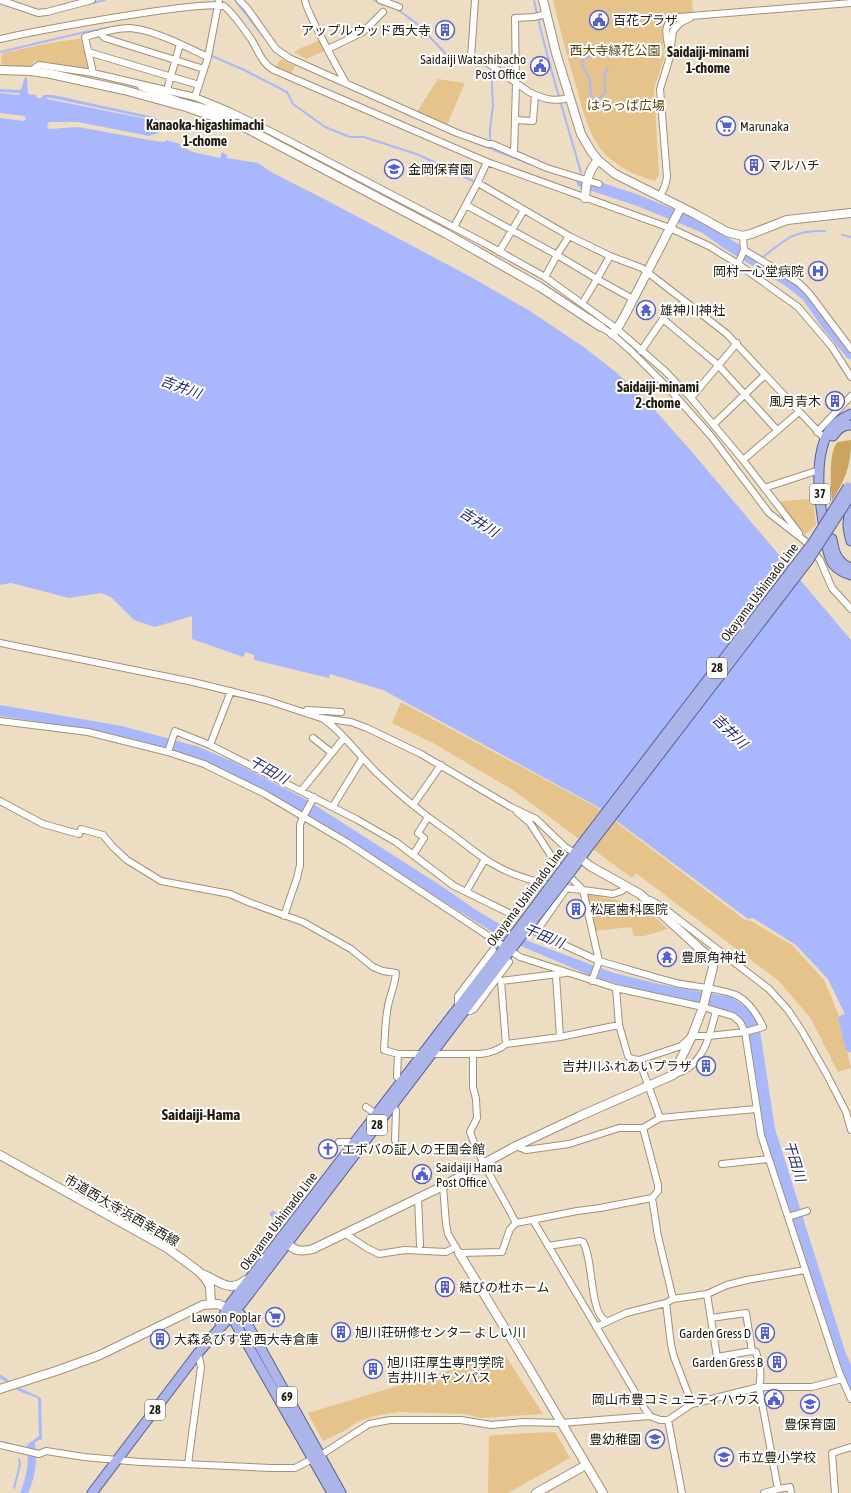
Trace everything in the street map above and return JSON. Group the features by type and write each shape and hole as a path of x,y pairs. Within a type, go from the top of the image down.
{"main road":[{"name":"37","path":"851,414 840,420 825,439 820,471 822,514 828,554 837,568 842,572 851,575"},
{"name":"37","path":"851,425 845,425 837,430 831,438 827,451 825,471 827,517 834,550 840,563 851,568"},
{"name":"Okayama Ushimado Line","path":"92,1493 198,1353 231,1312 256,1272 284,1241 391,1106 427,1054 572,864 814,541 850,488"},
{"path":"851,510 847,526 851,541"},
{"name":"Okayama Ushimado Line","path":"231,1312 242,1303 352,1145 402,1081 427,1054"},
{"name":"69","path":"231,1312 242,1334 316,1457 341,1493"},
{"name":"69","path":"316,1457 332,1493"}],"street":[{"path":"0,0 38,13 92,0"},
{"path":"18,7 19,0"},
{"path":"239,0 247,8 276,49 289,58 457,133 492,144 586,183 599,184"},
{"path":"305,0 305,3 328,50 346,83"},
{"path":"380,0 399,7"},
{"path":"475,0 471,58 488,63 536,95 548,100 564,99"},
{"path":"543,0 541,16 564,99 591,151 598,160 615,174 660,196 680,209 695,214 727,232 742,236 787,220 851,213"},
{"path":"0,39 131,9 190,1 219,2 251,39 268,67 487,162 670,228 709,246 738,264 798,307 832,347 845,371 851,377"},
{"path":"195,97 208,57 219,2"},
{"path":"660,196 665,186 667,177 660,94 670,60 667,27 668,23 672,19 679,17 694,17 851,3"},
{"path":"328,50 364,32 383,12"},
{"path":"514,154 516,83 515,18 541,16"},
{"path":"670,54 673,31 676,26 684,20 694,17"},
{"path":"672,19 684,20"},
{"path":"93,73 85,37 131,28 159,35 208,57"},
{"path":"100,33 105,38 204,69"},
{"path":"166,90 180,44"},
{"path":"88,52 199,85"},
{"path":"32,71 39,66 93,73 195,97 245,118 454,227 545,277 614,332 641,351 665,371 691,398 743,460 820,560 832,588 851,609"},
{"path":"0,70 32,71 52,74 245,118"},
{"path":"123,80 129,84 244,128 447,234 540,287 601,327 614,332 711,436 770,513 805,541"},
{"path":"515,120 533,121 536,95"},
{"path":"585,198 586,183 592,167 598,160"},
{"path":"454,227 478,183 487,162"},
{"path":"478,183 569,236 610,256 642,268 698,310 737,343 825,439"},
{"path":"466,205 633,299"},
{"path":"614,332 648,273 680,209"},
{"path":"499,252 524,210"},
{"path":"545,277 569,236"},
{"path":"738,264 743,252 742,236"},
{"path":"743,252 799,283 809,293 851,349"},
{"path":"584,299 610,256"},
{"path":"641,351 663,319 718,365 778,430"},
{"path":"691,398 737,343"},
{"path":"714,424 765,375"},
{"path":"817,432 851,396"},
{"path":"743,460 799,412"},
{"path":"764,488 820,471"},
{"path":"0,643 193,682 299,710 321,718 351,722 367,728 441,765 511,807 536,819 565,847 590,866 661,906 769,989 788,1010 802,1030 827,1074 846,1112 851,1130"},
{"path":"210,745 231,691"},
{"path":"299,710 341,712"},
{"path":"321,718 333,726 362,759 413,806 494,865 517,875 566,889 613,894 622,891 626,886"},
{"path":"0,721 88,732 168,751 204,764 265,794 304,816 533,962 616,988 703,1005 733,1016 740,1022 746,1032 756,1109 761,1135 768,1159 789,1217 805,1270 842,1379 851,1399"},
{"path":"168,751 175,731 210,745 301,790 314,798 333,806 390,838 454,886 508,913"},
{"path":"314,738 332,753"},
{"path":"301,790 344,738"},
{"path":"333,806 362,759"},
{"path":"413,806 441,765"},
{"path":"284,916 300,865 300,825 314,798"},
{"path":"0,801 43,824 59,830 79,834 81,829 103,835 127,860 161,881 230,894 284,916 303,922 351,949 373,967 383,971 396,973 396,981 387,1011 384,1050 398,1054 473,1055 492,1052 500,1049 506,1044 560,1037 619,1025"},
{"path":"511,807 530,823 555,862 583,890 599,962 592,980"},
{"path":"413,855 424,838 418,833 428,817"},
{"path":"466,892 485,859"},
{"path":"566,889 536,932 599,962 707,991 731,993 740,997 746,1002 763,1027 746,1032 709,1036 692,1036 681,1046 639,1060 632,1059 628,1056 619,1025 616,988"},
{"path":"640,894 711,959 713,966 703,1005 692,1036 673,1075"},
{"path":"493,950 458,996 461,1009 470,1011 474,1009 499,981 509,962"},
{"path":"499,981 567,973"},
{"path":"556,975 560,1037"},
{"path":"499,981 506,1044"},
{"path":"284,1241 297,1250 304,1251 313,1249 443,1186 516,1146 692,1066 706,1045 716,1011"},
{"path":"398,1054 397,1077 402,1081"},
{"path":"473,1055 473,1087 476,1099 477,1118 470,1132 476,1150 500,1191 516,1223"},
{"path":"639,1060 660,1118"},
{"path":"391,1106 396,1110 395,1140"},
{"path":"366,1107 376,1114"},
{"path":"516,1146 526,1150 569,1144 619,1128 643,1128 660,1118 756,1109"},
{"path":"344,1233 379,1254 405,1250 502,1252 510,1229 516,1223 652,1198 658,1191 658,1185 643,1128"},
{"path":"339,1142 349,1142 352,1145"},
{"name":"市道西大寺浜西幸西線","path":"0,1155 167,1248 202,1274 210,1286 211,1303"},
{"path":"722,1164 768,1159"},
{"path":"443,1186 448,1234 603,1493"},
{"path":"418,1197 420,1245"},
{"path":"652,1198 658,1236 673,1300"},
{"path":"789,1217 806,1211"},
{"path":"533,1220 650,1416"},
{"path":"548,1246 580,1241 584,1244 591,1271 596,1308 599,1316 606,1321"},
{"path":"596,1327 606,1321 626,1313 673,1300 707,1294 727,1285 805,1270"},
{"path":"202,1274 230,1286 239,1286 256,1272"},
{"path":"707,1294 717,1357 752,1351 756,1352 762,1378 759,1387 778,1489"},
{"path":"666,1303 672,1351 692,1404"},
{"path":"3,1388 100,1355 203,1304 218,1304 231,1312"},
{"path":"711,1318 746,1313 752,1351"},
{"path":"188,1464 201,1367 198,1353"},
{"path":"0,1445 40,1454 46,1451 117,1460 294,1468 316,1457 369,1424 390,1420 461,1420 490,1425 518,1423 561,1423 650,1416 660,1420 668,1420 692,1404 759,1387 812,1387 842,1379"},
{"path":"668,1420 682,1493"},
{"path":"835,1493 832,1453 851,1447"},
{"path":"536,1493 586,1464"},
{"path":"764,1493 790,1487 791,1493"}],"green space":[{"name":"西大寺緑花公園","path":"553,0 692,0 693,15 662,18 664,59 654,88 659,175 655,181 619,166 602,151 593,137 586,122 581,105"},
{"path":"83,38 90,70 34,61 32,66 22,68 4,68 1,62 2,53"},
{"path":"321,39 326,50 306,59 294,52 314,43"},
{"path":"281,59 295,66 291,74 275,67"},
{"path":"438,79 464,83 447,125 418,113 418,110"},
{"path":"813,499 816,525 805,535 779,504 782,501"},
{"path":"401,702 596,807 745,920 751,921 792,945 824,980 840,1018 851,1068 838,1072 811,1019 779,981 636,873 632,878 513,790 433,743 392,723"},
{"path":"587,894 642,905 668,929 644,936 634,936 631,927 594,931"},
{"path":"505,1355 543,1414 481,1418 465,1414 398,1412 375,1416 357,1422 346,1430 323,1441 308,1413 470,1364"},
{"path":"555,1432 570,1458 508,1493 488,1493 489,1436"}],"shaded area":[{"path":"851,440 850,458 846,472 832,501 831,461 835,446 838,442"}],"water":[{"name":"吉井川","path":"25,77 27,78 28,94 36,95 37,98 41,98 44,95 53,95 154,117 161,122 158,133 149,136 78,122 49,122 47,127 49,129 78,127 155,141 165,142 166,140 180,144 180,146 193,152 220,158 222,152 227,155 227,158 258,163 271,172 469,276 530,311 585,348 617,373 645,399 692,452 851,640 851,1027 828,979 796,945 753,918 748,919 598,807 383,690 330,674 329,678 254,660 254,655 246,652 243,657 192,639 192,616 155,627 134,620 111,597 101,593 69,598 11,583 0,585 0,118 24,121 26,118 24,116 0,113 0,93 19,95 20,93 0,92 0,89 21,90","holes":["47,97 152,119 47,99"]},
{"path":"0,705 122,726 196,746 234,762 307,800 443,887 476,910 528,941 614,973 663,985 731,997 746,1007 759,1024 775,1129 846,1354 851,1364 851,1395 835,1359 764,1136 741,1020 686,1002 596,978 502,938 308,816 236,776 199,759 134,739 78,728 0,716"},
{"path":"0,1374 18,1387 41,1398 42,1439 35,1443 35,1469 28,1493 20,1493 27,1469 27,1445 39,1436 38,1398 21,1392 0,1378"}],"waterway":[{"path":"87,4 105,0"},
{"path":"235,0 263,36"},
{"path":"374,0 386,5"},
{"path":"534,0 550,65 581,173"},
{"path":"0,3 36,15 48,15"},
{"path":"396,8 417,24 449,57 474,62"},
{"path":"0,52 85,32 121,26"},
{"path":"608,67 604,76 605,93 599,99 600,106 596,110 591,104 593,99 590,80 582,62 585,58 594,56 602,50 617,54 620,52 622,47"},
{"path":"276,52 288,61"},
{"path":"212,56 242,69 287,92 293,104 325,127 350,137 364,137 419,155 475,182"},
{"path":"296,64 412,116"},
{"path":"490,139 493,105 491,67"},
{"path":"476,143 533,165"},
{"path":"582,182 637,200 705,228 726,243 788,281 807,296 828,326 851,354"},
{"path":"762,258 790,237 805,232 825,231"},
{"path":"842,235 851,237"},
{"path":"848,1020 844,1020 851,1047"},
{"path":"273,1214 283,1224"},
{"path":"0,1442 7,1443"},
{"path":"14,1488 20,1465 19,1459"}],"place":[{"name":"百花プラザ","path":"599,20"},
{"name":"アップルウッド西大寺","path":"445,30"},
{"name":"Saidaiji Watashibacho Post Office","path":"540,66"},
{"name":"Marunaka","path":"726,126"},
{"name":"マルハチ","path":"754,165"},
{"name":"金岡保育園","path":"394,169"},
{"name":"岡村一心堂病院","path":"818,271"},
{"name":"雄神川神社","path":"646,310"},
{"name":"風月青木","path":"835,401"},
{"name":"松尾歯科医院","path":"576,909"},
{"name":"豊原角神社","path":"667,957"},
{"name":"吉井川ふれあいプラザ","path":"706,1066"},
{"name":"エボバの証人の王国会館","path":"328,1149"},
{"name":"Saidaiji Hama Post Office","path":"422,1174"},
{"name":"結びの杜ホーム","path":"445,1287"},
{"name":"Lawson Poplar","path":"275,1317"},
{"name":"旭川荘研修センター よしい川","path":"341,1332"},
{"name":"Garden Gress D","path":"765,1333"},
{"name":"大森ゑびす堂 西大寺倉庫","path":"160,1339"},
{"name":"Garden Gress B","path":"777,1362"},
{"name":"旭川荘厚生専門学院 吉井川キャンパス","path":"373,1369"},
{"name":"岡山市豊コミュニティハウス","path":"774,1399"},
{"name":"豊保育園","path":"810,1404"},
{"name":"豊幼稚園","path":"655,1439"},
{"name":"市立豊小学校","path":"724,1457"}],"district":[{"name":"Saidaiji-minami 1-chome","path":"708,60"},
{"name":"Kanaoka-higashimachi 1-chome","path":"205,134"},
{"name":"Saidaiji-minami 2-chome","path":"658,396"},
{"name":"Saidaiji-Hama","path":"201,1115"}],"park label":[{"name":"はらっぱ広場","path":"626,105"}],"water label":[{"name":"干田川","path":"269,770"},
{"name":"干田川","path":"544,936"},
{"name":"干田川","path":"795,1161"}]}
